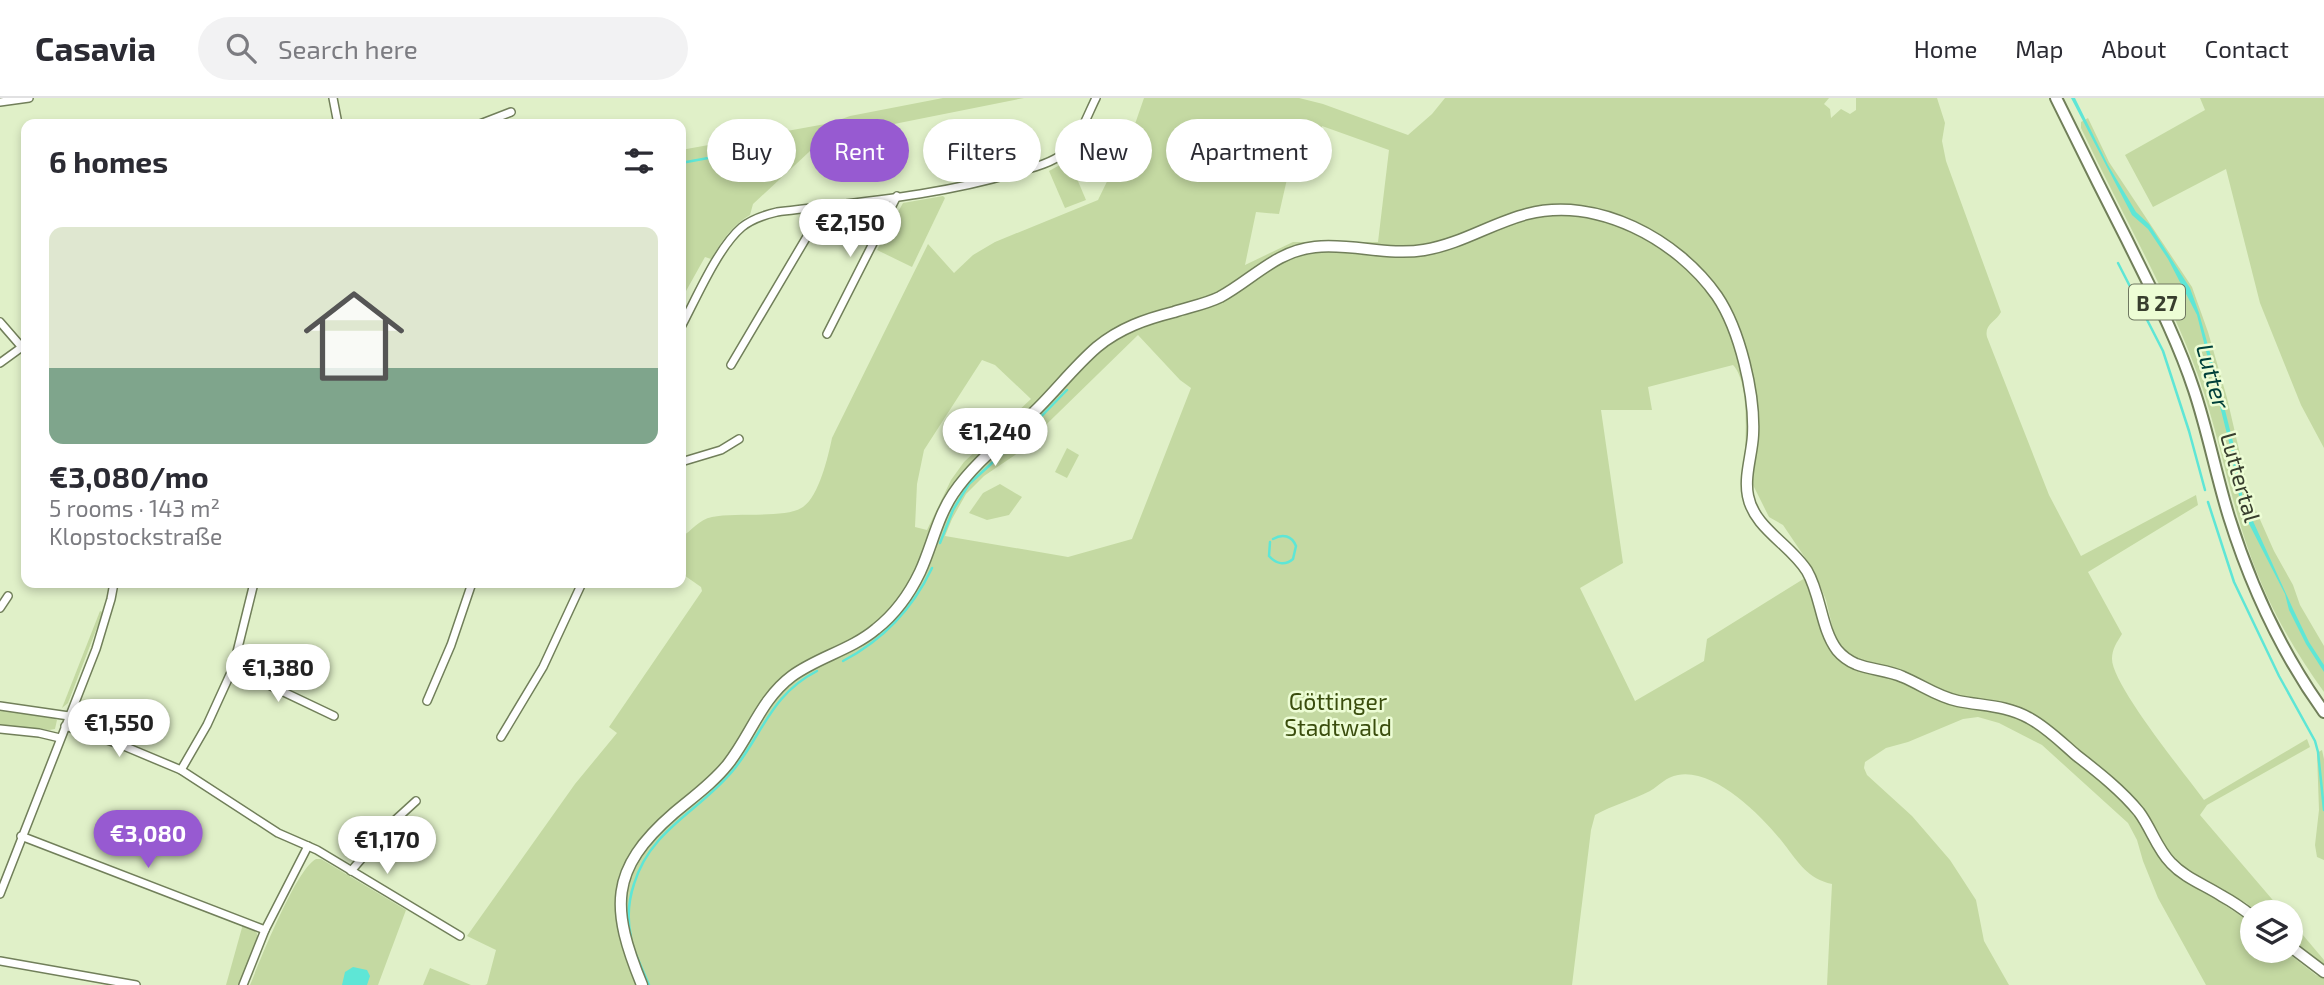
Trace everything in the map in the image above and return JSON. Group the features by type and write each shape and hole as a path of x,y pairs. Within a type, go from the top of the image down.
{"main road":[{"name":"Luttertal","path":"2056,98 2180,354 2194,390 2229,517 2262,606 2286,654 2324,712"}],"street":[{"path":"0,102 29,98"},
{"path":"333,98 337,119"},
{"path":"686,318 726,246 740,228 765,215 967,187 1050,161 1062,154 1074,141 1096,98"},
{"path":"493,119 511,112"},
{"path":"827,334 897,196"},
{"path":"732,365 813,228 813,207"},
{"path":"642,985 626,945 620,919 621,892 637,853 660,825 724,769 764,705 780,686 802,669 851,646 889,617 915,582 947,503 967,476 1040,407 1100,344 1132,325 1220,297 1268,264 1300,250 1335,246 1404,252 1425,250 1456,242 1522,215 1558,209 1611,219 1647,234 1684,260 1717,297 1736,337 1749,392 1753,435 1748,499 1758,518 1792,551 1807,571 1819,596 1830,636 1842,655 1861,666 1900,675 1951,700 2007,709 2031,719 2127,799 2140,814 2167,860 2179,871 2240,908"},
{"path":"0,322 21,346"},
{"path":"0,363 21,351"},
{"path":"686,461 721,450 739,439"},
{"path":"0,894 99,639 113,588"},
{"path":"181,770 207,724 233,668 253,588"},
{"path":"427,701 451,645 470,588"},
{"path":"501,737 543,667 580,588"},
{"path":"0,608 8,596"},
{"path":"233,668 334,716"},
{"path":"0,706 69,716"},
{"path":"65,726 119,744 181,770 278,833 308,846 460,936"},
{"path":"0,729 60,738"},
{"path":"351,871 393,822 416,801"},
{"path":"21,836 265,930"},
{"path":"243,985 265,930 308,846"},
{"path":"2303,956 2324,972"},
{"path":"0,961 136,985"}],"green space":[{"path":"943,98 1024,98 909,121 842,119"},
{"name":"Göttinger Stadtwald","path":"1144,98 1299,98 1408,135 1432,114 1445,98 1829,98 1824,104 1830,109 1831,118 1841,109 1850,114 1856,110 1856,98 1937,98 1945,123 1942,141 1946,161 2001,312 1989,326 1987,337 2049,495 2081,556 2196,495 2198,505 2088,572 2122,634 2112,659 2124,688 2151,730 2204,800 2307,739 2310,747 2207,805 2200,815 2273,900 2240,900 2185,870 2166,851 2141,808 2031,714 2005,704 1950,695 1901,671 1857,660 1850,655 1835,638 1826,600 1814,571 1783,525 1769,517 1753,485 1742,489 1745,406 1739,375 1733,365 1648,387 1652,410 1601,410 1623,563 1580,588 1635,701 1704,661 1707,639 1805,578 1812,593 1823,635 1831,652 1841,660 1854,668 1896,679 1943,701 1961,707 2011,714 2029,724 2124,802 2163,862 2172,871 2240,915 2240,963 2301,963 2324,978 2324,985 2206,985 2158,898 2128,823 2042,745 1999,723 1978,717 1963,719 1908,742 1886,748 1865,762 1864,768 1867,775 1912,816 1950,860 1976,900 1984,941 2009,985 1827,985 1832,884 1816,878 1804,869 1764,821 1737,797 1707,779 1678,775 1670,777 1650,791 1595,815 1572,985 485,985 496,950 467,936 575,784 617,733 609,727 702,591 701,587 686,576 686,533 703,520 712,517 785,513 795,511 809,502 818,485 832,438 928,244 954,273 973,255 995,242 1098,200 1107,182 1152,182 1152,119 1137,119","holes":["1166,119 1332,119 1332,130 1389,150 1378,242 1293,242 1245,265 1256,212 1279,214 1286,182 1166,182","1138,335 1180,380 1191,388 1132,539 1068,557 945,536 966,494 984,476 1015,455","982,360 995,365 1031,399 964,462 951,480 927,530 915,527 917,484 924,450"]},
{"path":"2200,98 2324,98 2324,448 2301,405 2260,303 2226,169 2153,207 2125,155 2205,110"},
{"path":"2088,118 2109,162 2192,287 2227,398 2250,497 2300,605 2324,646 2324,692 2286,633 2257,572 2241,527 2199,378 2158,283 2081,128 2081,122"},
{"path":"810,127 810,151 796,164 796,129"},
{"path":"707,145 707,182 777,182 753,204 750,215 732,229 711,259 705,257 686,291 686,149"},
{"path":"1055,168 1055,182 1078,182 1086,200 1065,208 1049,171"},
{"path":"943,196 945,198 912,267 877,250 903,203"},
{"path":"1067,448 1079,455 1067,478 1055,472"},
{"path":"1000,484 1022,497 1009,515 987,520 969,513 983,493"},
{"path":"100,611 103,612 68,703 62,708"},
{"path":"0,710 51,716 57,720 55,729 0,725"},
{"path":"2322,750 2324,860 2317,857 2315,845 2319,810 2317,753"},
{"path":"316,859 321,859 406,910 378,985 250,985 289,897 308,866"},
{"path":"243,924 256,930 258,938 239,985 226,985"},
{"path":"2303,935 2324,960 2324,969 2303,949"},
{"path":"430,968 471,985 423,985"}],"water":[{"name":"Lutter","path":"2071,98 2075,98 2108,165 2136,212 2149,224 2190,288 2218,382 2234,446 2243,499 2309,642 2324,665 2324,672 2306,644 2289,610 2285,594 2246,518 2197,315 2168,259 2148,229 2132,215"},
{"path":"353,967 367,970 370,976 367,985 342,985 345,972"}],"waterway":[{"path":"686,162 707,158"},
{"path":"2118,263 2163,351 2205,490"},
{"path":"940,543 953,510 969,484 1067,390"},
{"path":"2208,502 2234,582 2279,676 2315,741 2324,810"},
{"path":"1270,542 1269,556 1272,559 1284,563 1293,559 1296,546 1292,540 1287,536 1273,539"},
{"path":"843,661 858,653 895,622 916,596 932,568"},
{"path":"631,937 629,904 632,891 652,848 722,783 745,754 779,702 802,680 817,671"},
{"path":"634,950 649,985"}]}
